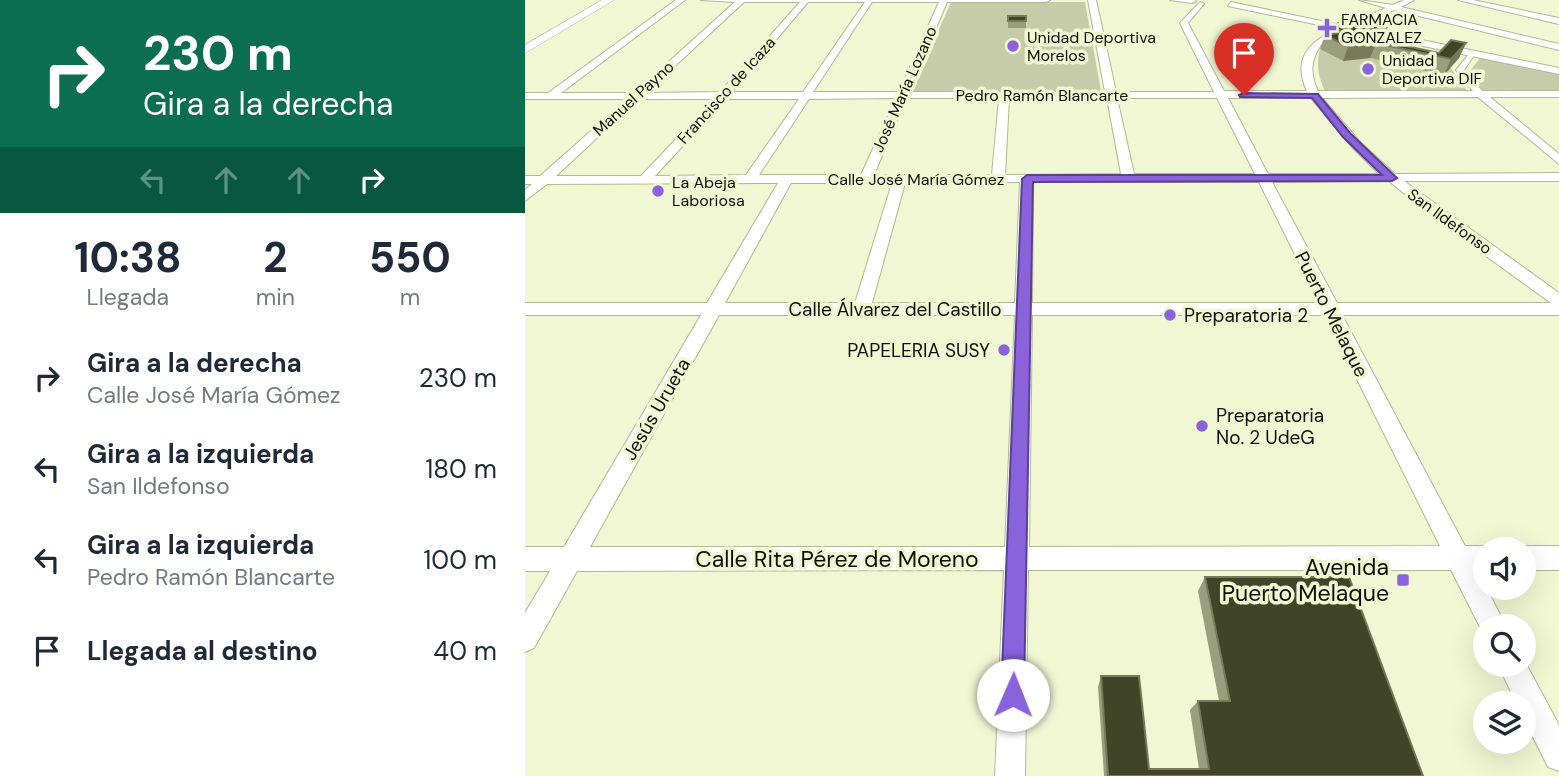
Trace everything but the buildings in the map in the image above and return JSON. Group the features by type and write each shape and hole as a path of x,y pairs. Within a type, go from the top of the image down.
{"street":[{"path":"525,50 609,0"},
{"path":"550,96 681,0"},
{"path":"705,0 1046,0"},
{"name":"Manuel Payno","path":"525,197 742,0"},
{"name":"Francisco de Icaza","path":"644,180 723,96 806,0"},
{"path":"750,179 870,0"},
{"name":"José María Lozano","path":"866,179 944,0"},
{"path":"1092,0 1128,178"},
{"path":"1174,0 1198,3"},
{"path":"1363,0 1559,47"},
{"name":"San Ildefonso","path":"1410,0 1325,36 1311,51 1306,69 1314,96 1346,135 1392,178 1559,301"},
{"path":"1462,0 1559,21"},
{"name":"Puerto Melaque","path":"1198,3 1184,23 1487,614"},
{"path":"1228,3 1369,33"},
{"path":"1382,35 1559,71"},
{"path":"525,41 541,41"},
{"path":"1472,54 1460,70 1480,94 1559,160"},
{"name":"Pedro Ramón Blancarte","path":"525,96 1559,94"},
{"path":"998,179 1004,96"},
{"name":"Calle José María Gómez","path":"525,180 1559,177"},
{"name":"Jesús Urueta","path":"525,639 787,179"},
{"path":"862,310 900,179"},
{"path":"1010,776 1027,179"},
{"name":"Calle Álvarez del Castillo","path":"525,309 1559,309"},
{"name":"Calle Rita Pérez de Moreno","path":"525,559 1473,558"},
{"path":"1536,558 1559,558"},
{"path":"1519,677 1559,756"}],"green space":[{"name":"Unidad Deportiva Morelos","path":"951,2 1085,2 1101,91 912,91"},
{"name":"Unidad Deportiva DIF","path":"1320,49 1343,61 1370,58 1443,74 1450,67 1468,92 1325,91 1318,70"},
{"path":"1481,57 1559,74 1559,92 1484,92 1469,72"}],"place":[{"name":"FARMACIA GONZALEZ","path":"1327,28"},
{"name":"Unidad Deportiva Morelos","path":"1013,46"},
{"name":"Unidad Deportiva DIF","path":"1368,69"},
{"name":"La Abeja Laboriosa","path":"658,191"},
{"name":"Preparatoria 2","path":"1170,315"},
{"name":"PAPELERIA SUSY","path":"1004,350"},
{"name":"Preparatoria No. 2 UdeG","path":"1202,426"},
{"name":"Avenida Puerto Melaque","path":"1403,580"}],"route":[{"path":"1013,695 1027,179 1392,178 1346,135 1314,96 1244,95"}]}
